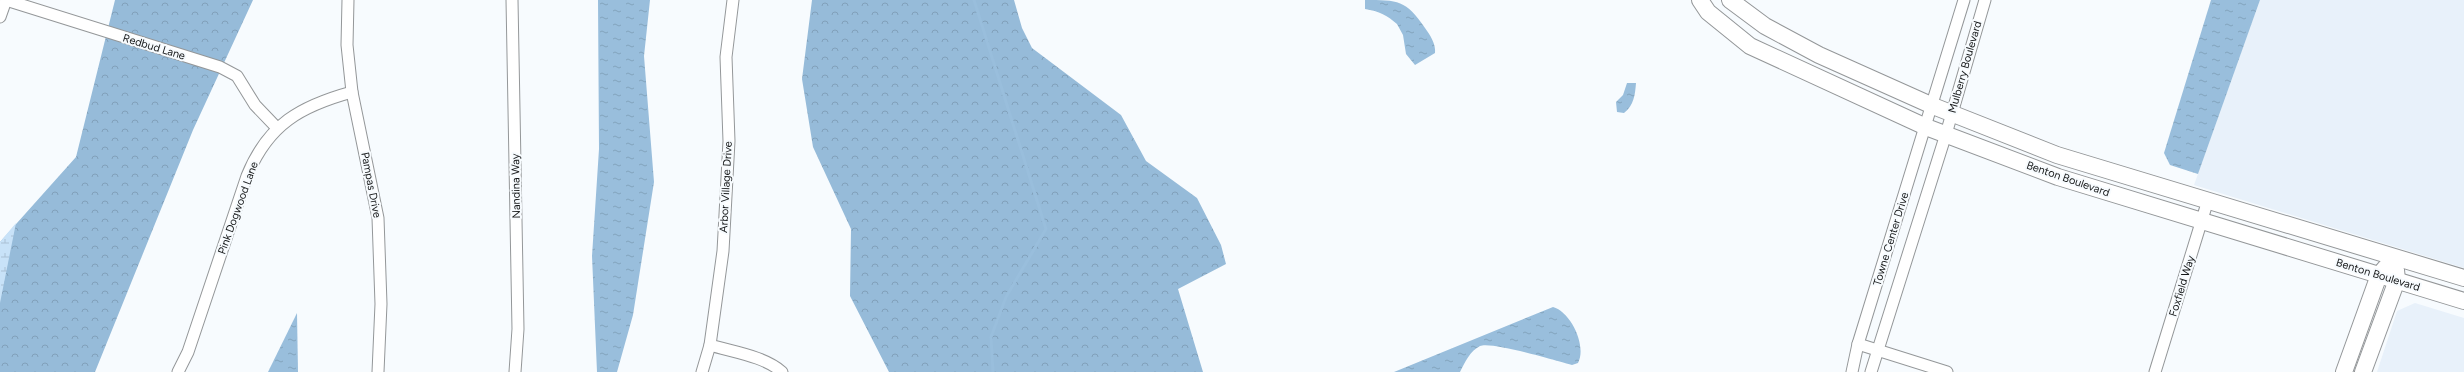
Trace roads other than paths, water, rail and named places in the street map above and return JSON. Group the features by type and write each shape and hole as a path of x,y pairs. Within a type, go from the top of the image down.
{"street":[{"path":"0,17 6,0"},
{"name":"Redbud Lane","path":"6,0 220,68 237,76 255,105 278,128"},
{"name":"Pampas Drive","path":"348,0 347,45 352,92 378,218 381,304 378,372"},
{"name":"Nandina Way","path":"512,0 518,329 515,372"},
{"name":"Arbor Village Drive","path":"702,372 710,345 723,251 729,141 726,57 733,0"},
{"name":"Benton Boulevard","path":"1700,0 1708,12 1750,46 1926,127 2058,177 2397,280 2464,302"},
{"name":"Benton Boulevard","path":"1730,0 1765,26 1819,55 1952,114 2058,155 2464,278"},
{"name":"Mulberry Boulevard","path":"1933,106 1964,0"},
{"name":"Mulberry Boulevard","path":"1946,134 1985,0"},
{"name":"Pink Dogwood Lane","path":"178,372 188,352 251,166 278,128 292,116 319,101 352,92"},
{"name":"Towne Center Drive","path":"1852,372 1858,344 1933,106"},
{"name":"Towne Center Drive","path":"1871,372 1946,134"},
{"name":"Foxfield Way","path":"2155,372 2208,200"},
{"path":"2347,371 2379,275 2394,256"},
{"path":"2363,372 2397,280 2394,256"},
{"path":"2361,328 2378,334"},
{"path":"1858,344 1947,372"},
{"path":"710,345 751,357 777,367 782,372"}],"water":[{"path":"598,0 650,0 644,56 654,182 633,315 617,372 597,372 592,256 599,149"},
{"path":"1365,0 1393,1 1406,7 1418,19 1429,34 1434,43 1435,53 1415,65 1406,54 1403,35 1397,24 1383,14 1365,9"},
{"path":"2211,0 2260,0 2198,174 2170,165 2164,153"},
{"path":"1627,83 1636,83 1633,100 1630,107 1624,113 1617,112 1616,102 1623,95"},
{"path":"1553,307 1566,315 1576,330 1580,348 1578,363 1572,365 1510,349 1486,345 1480,346 1473,351 1460,372 1394,372"},
{"path":"297,313 298,372 268,372"}],"waterway":[{"path":"974,0 1046,229 1006,297 991,337 993,372"}]}
